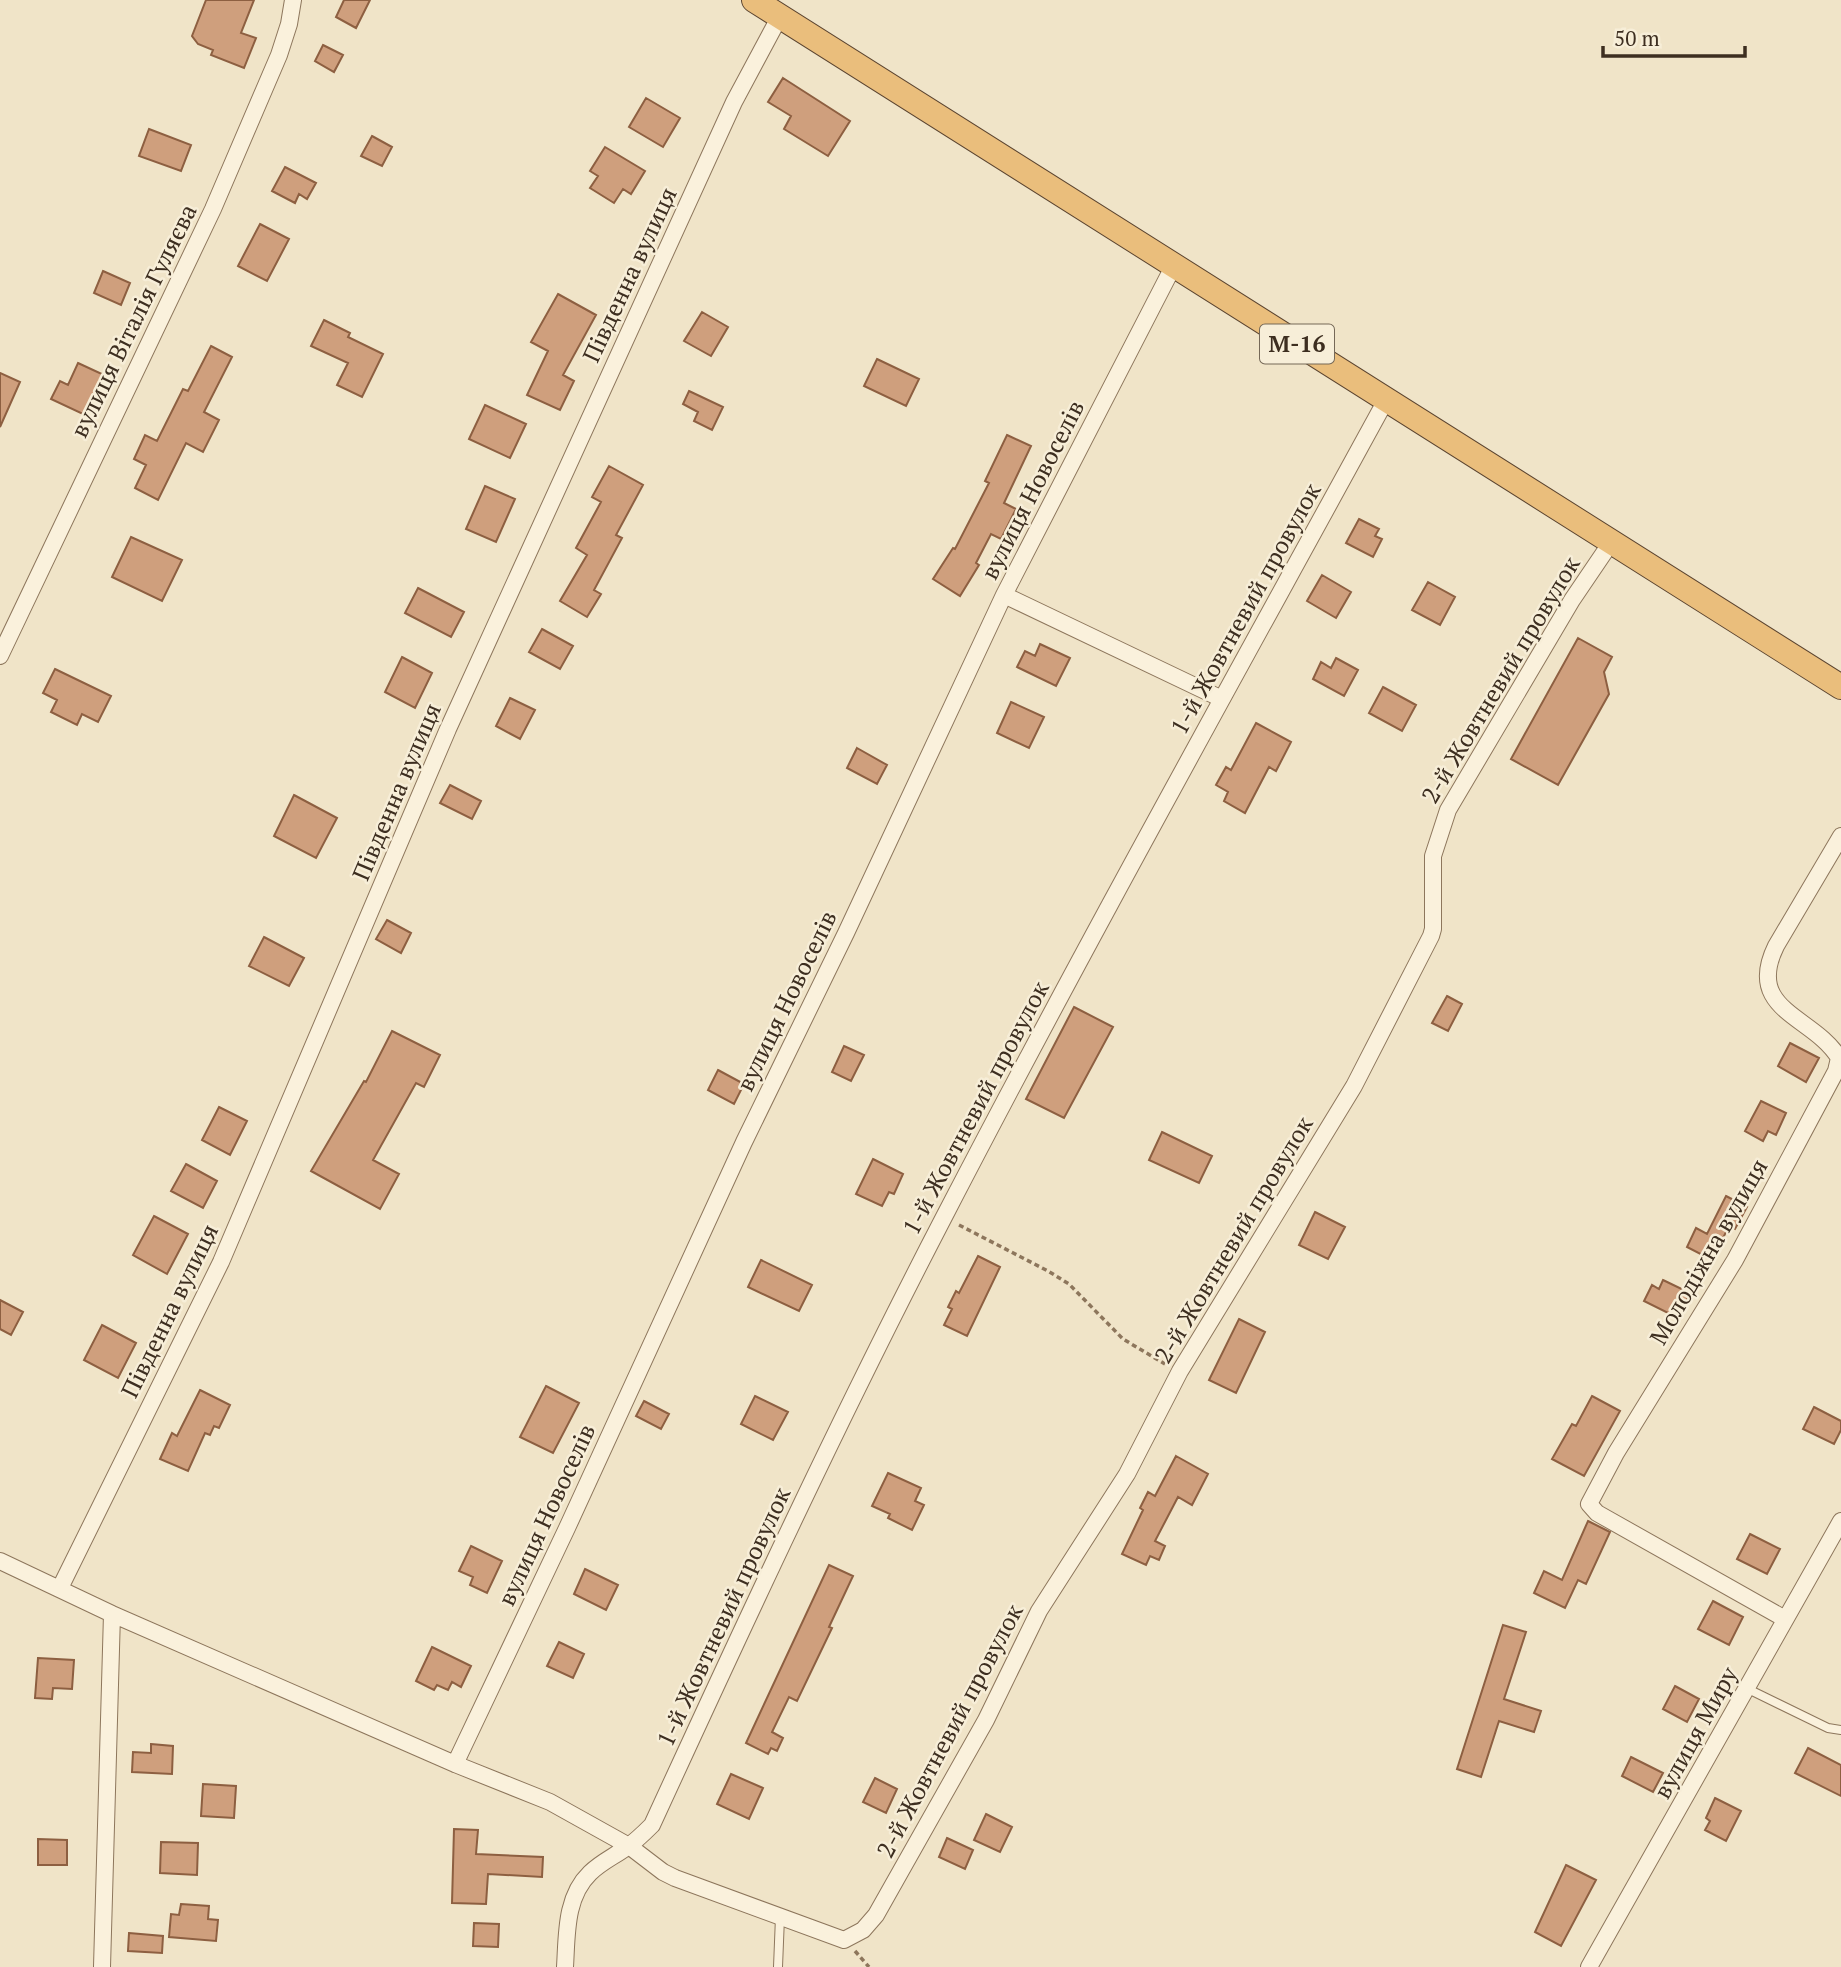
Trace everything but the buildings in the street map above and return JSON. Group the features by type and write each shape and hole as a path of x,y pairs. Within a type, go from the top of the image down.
{"highway":[{"name":"М-16","path":"754,0 1841,687"}],"street":[{"name":"вулиця Віталія Гуляєва","path":"0,656 213,209 279,55 293,0"},
{"name":"Південна вулиця","path":"60,1588 221,1262 448,729 734,102 780,16"},
{"name":"вулиця Новоселів","path":"455,1764 573,1516 744,1142 846,933 1004,595 1174,265"},
{"name":"1-й Жовтневий провулок","path":"629,1846 652,1825 865,1372 943,1217 1048,1018 1386,400"},
{"name":"2-й Жовтневий провулок","path":"780,1917 844,1940 863,1930 876,1915 986,1720 1039,1611 1127,1474 1180,1371 1354,1086 1431,936 1433,856 1448,810 1572,600 1612,541"},
{"path":"1004,595 1222,699"},
{"name":"Молодіжна вулиця","path":"1785,1619 1597,1513 1589,1504 1616,1453 1735,1260 1836,1071 1839,1058 1831,1045 1778,1005 1770,992 1766,977 1776,946 1841,836"},
{"name":"вулиця Миру","path":"1589,1967 1841,1521"},
{"path":"0,1561 112,1614 455,1764 550,1802 629,1846 663,1872 780,1917"},
{"path":"102,1967 112,1614"},
{"path":"565,1967 567,1924 580,1886 589,1873 629,1846"}],"lane":[{"path":"1748,1689 1828,1728 1841,1730"},
{"path":"778,1967 780,1917"}],"path":[{"path":"943,1217 1048,1270 1069,1284 1123,1339 1180,1371"}]}
